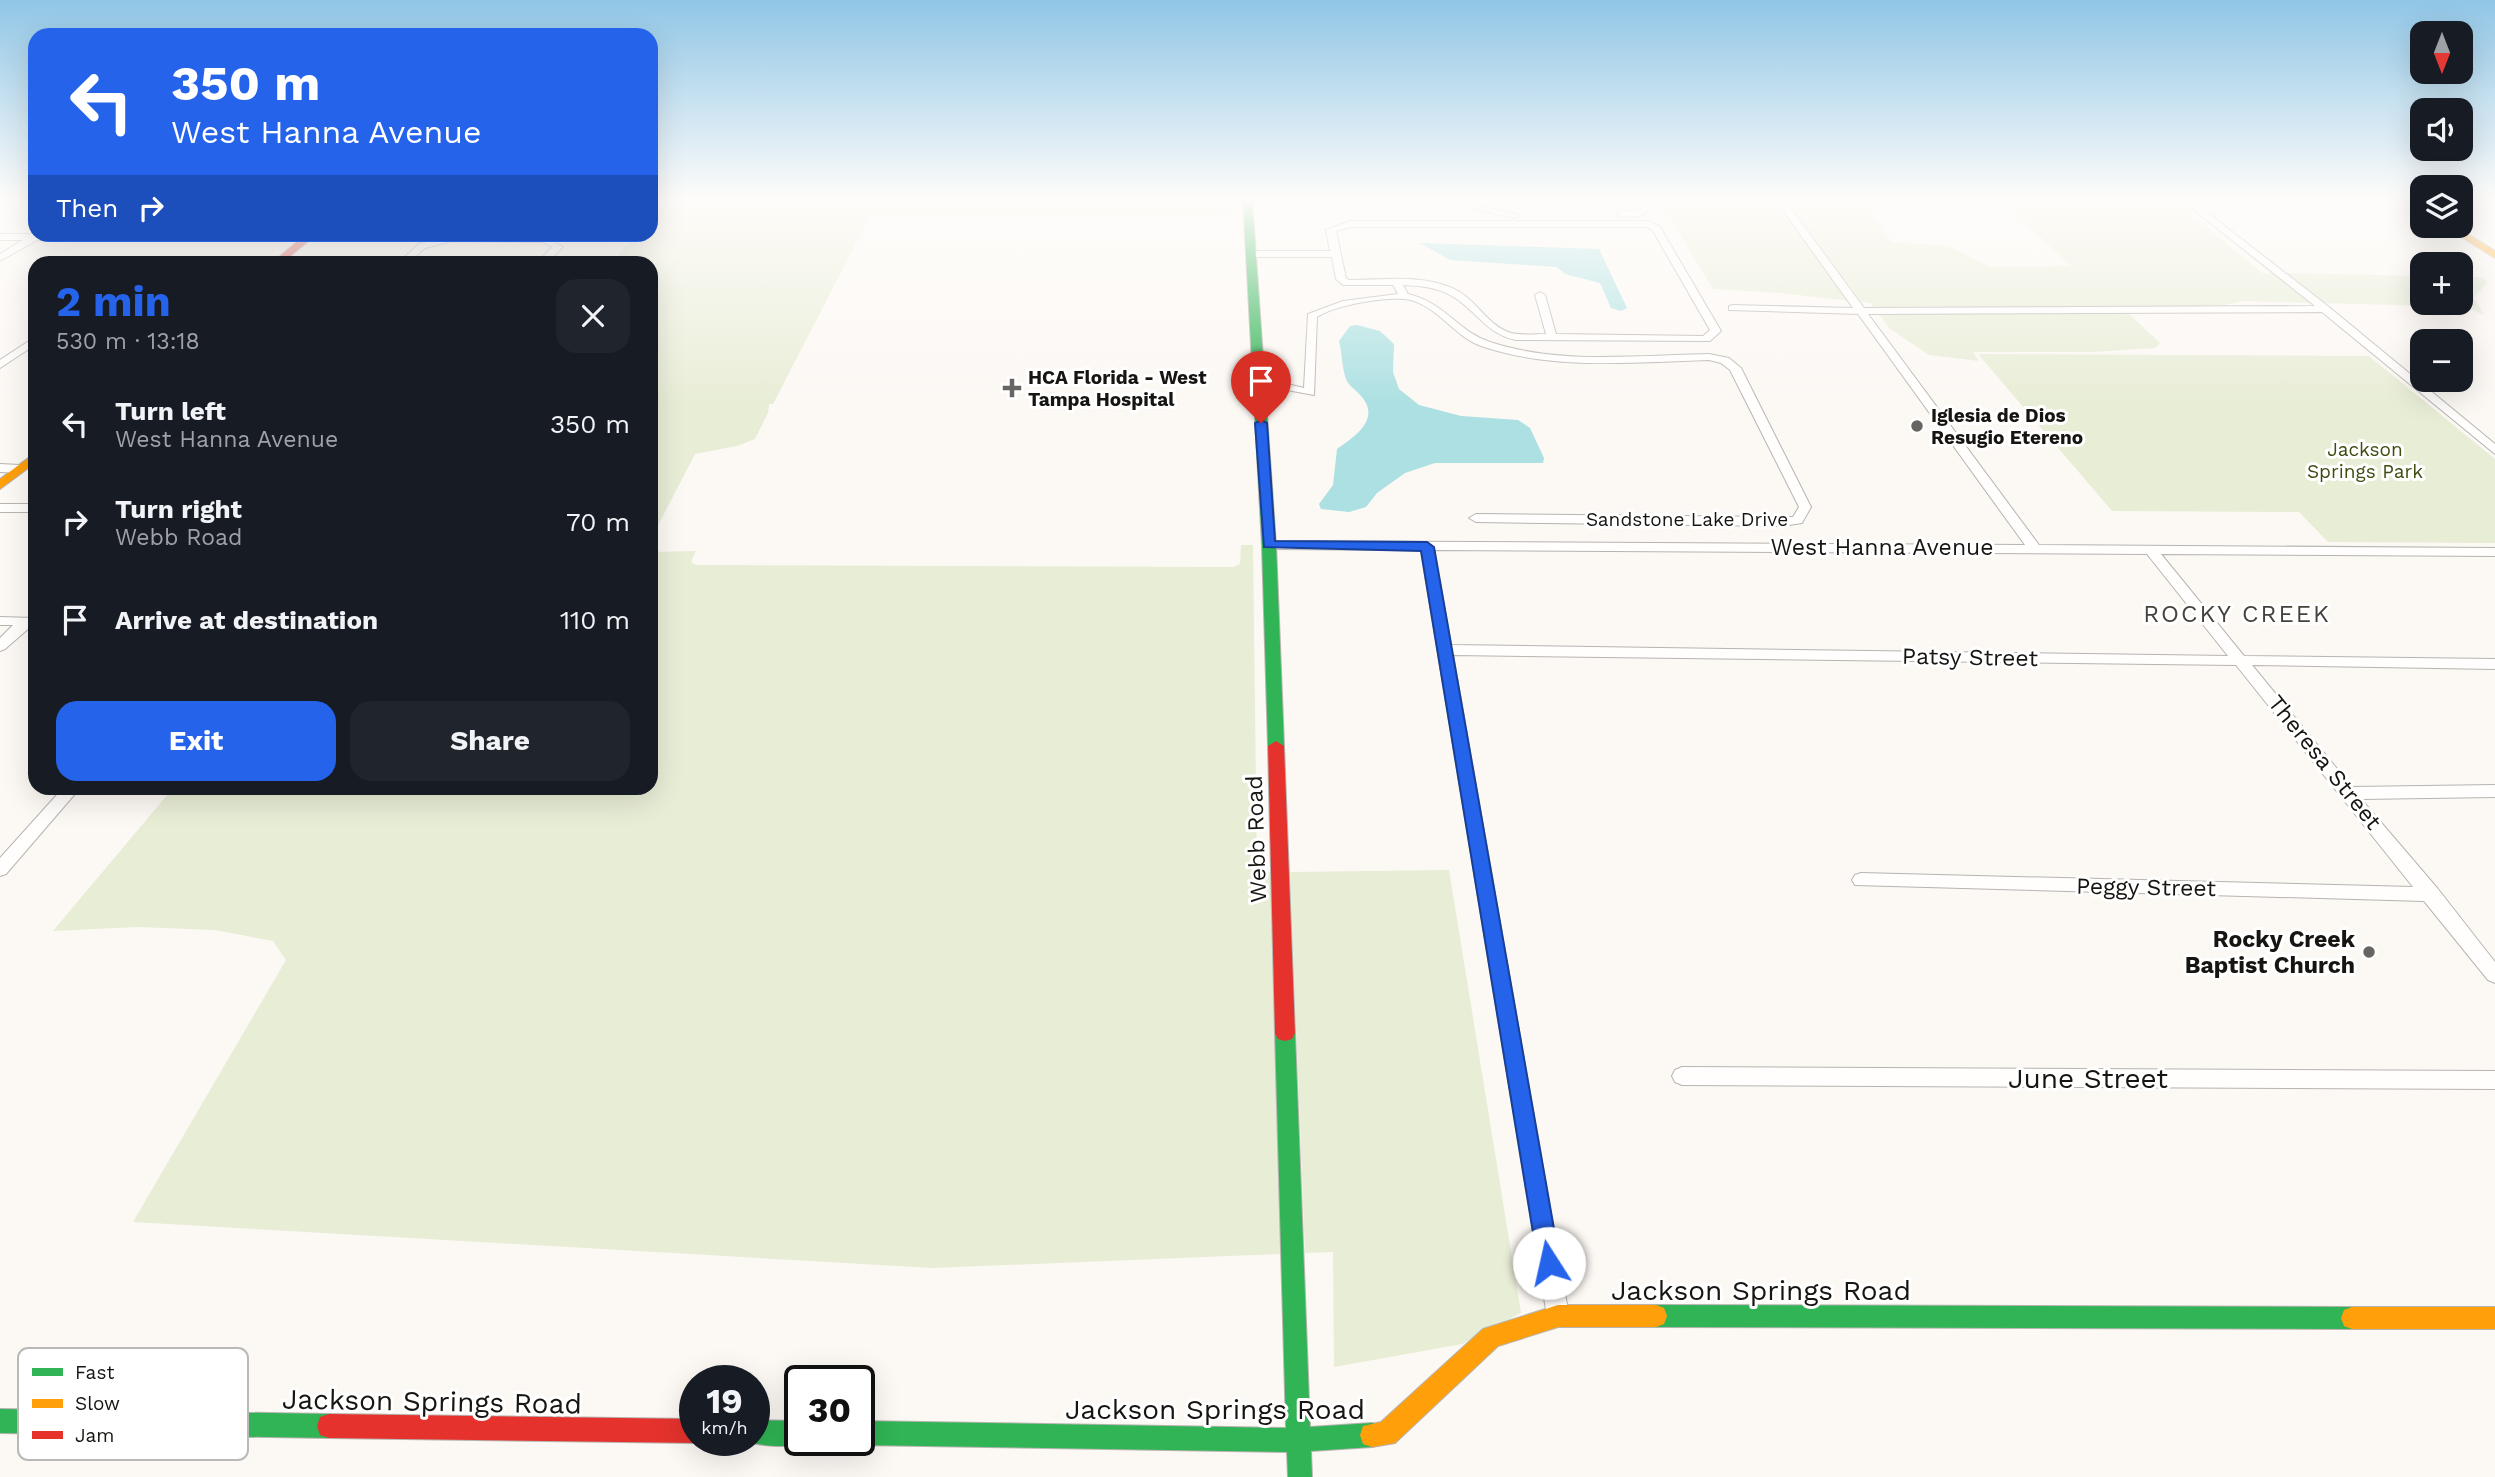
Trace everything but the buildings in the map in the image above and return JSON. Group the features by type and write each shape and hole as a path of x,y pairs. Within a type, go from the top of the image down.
{"street":[{"name":"Webb Road","path":"1251,268 1269,545 1300,1477"},
{"path":"1339,268 1341,279 1347,283 1421,283 1458,294 1501,332 1512,336 1706,339 1716,331 1680,268"},
{"path":"1830,268 2034,548"},
{"path":"2272,268 2495,450"},
{"path":"1259,392 1289,396 1310,393 1312,316 1318,310 1333,306 1404,296 1397,284"},
{"path":"1540,295 1552,337"},
{"name":"Sandstone Lake Drive","path":"1404,296 1425,302 1456,329 1483,343 1516,352 1554,358 1709,357 1725,360 1735,368 1805,507 1797,520 1782,522 1476,518"},
{"path":"1733,308 1862,311 2325,309"},
{"path":"0,365 28,345"},
{"path":"0,485 28,463"},
{"path":"0,468 20,469"},
{"path":"0,508 28,508"},
{"name":"West Hanna Avenue","path":"1269,545 2495,552"},
{"path":"1427,547 1558,1316"},
{"name":"Theresa Street","path":"2152,552 2495,975"},
{"path":"0,621 28,621"},
{"path":"0,646 28,623"},
{"name":"Patsy Street","path":"1446,650 2495,664"},
{"path":"2350,793 2495,791"},
{"path":"0,869 66,795"},
{"name":"Peggy Street","path":"1861,880 2432,894"},
{"name":"June Street","path":"1682,1076 2495,1080"},
{"name":"Jackson Springs Road","path":"875,1433 1300,1440 1386,1434 1491,1337 1558,1316 2495,1318"},
{"name":"Jackson Springs Road","path":"0,1421 18,1421"},
{"name":"Jackson Springs Road","path":"248,1425 679,1431"}],"green space":[{"path":"658,268 843,268 773,404 769,404 768,413 755,439 737,446 695,454 658,525"},
{"path":"1700,268 1825,268 1849,301 1781,293 1713,289"},
{"path":"1836,268 2256,268 2262,273 2273,273 2312,303 2243,301 2220,306 1874,308 1871,303 1862,302"},
{"path":"2284,273 2410,276 2410,305 2323,303"},
{"path":"2473,277 2482,277 2488,282 2474,297 2484,315 2473,310"},
{"path":"2128,313 2160,343 2155,348 2094,352 1973,352 1979,361 1929,355 1889,328 1879,314"},
{"name":"Jackson Springs Park","path":"1978,354 2369,356 2495,459 2495,543 2328,542 2299,512 2112,511"},
{"path":"1241,545 1253,545 1257,871 1271,872 1281,1254 932,1268 133,1222 286,960 273,941 215,930 137,927 53,931 167,795 658,795 658,552 696,551 691,562 696,565 1234,567 1240,564"},
{"path":"1449,870 1521,1313 1462,1344 1334,1367 1333,1252 1305,1253 1290,872"}],"water":[{"path":"1558,268 1608,268 1627,308 1621,311 1611,308 1600,283 1565,274"},
{"path":"1357,325 1380,331 1394,344 1393,372 1399,389 1419,405 1461,416 1518,420 1530,428 1544,458 1543,463 1435,463 1405,473 1377,493 1366,507 1349,512 1321,509 1319,504 1333,485 1337,449 1364,426 1367,419 1366,403 1346,379 1339,341 1350,326"}],"traffic: fast":[{"path":"1251,268 1269,545 1276,746"},
{"path":"1285,1033 1300,1477"},
{"path":"1656,1316 2352,1318"},
{"path":"0,1421 18,1421"},
{"path":"248,1425 329,1426"},
{"path":"770,1432 784,1433"},
{"path":"875,1433 1300,1440 1372,1435"}],"traffic: slow":[{"path":"0,485 28,463"},
{"path":"1372,1435 1386,1434 1491,1337 1558,1316 1656,1316"},
{"path":"2352,1318 2495,1318"}],"traffic: jam":[{"path":"1276,746 1285,1033"},
{"path":"329,1426 679,1431"}],"place":[{"name":"HCA Florida - West Tampa Hospital","path":"1012,388"},
{"name":"Iglesia de Dios Resugio Etereno","path":"1917,426"},
{"name":"Rocky Creek Baptist Church","path":"2369,952"}],"district":[{"name":"ROCKY CREEK","path":"2237,614"}],"route":[{"path":"1261,423 1269,545 1427,547 1549,1263"}]}
